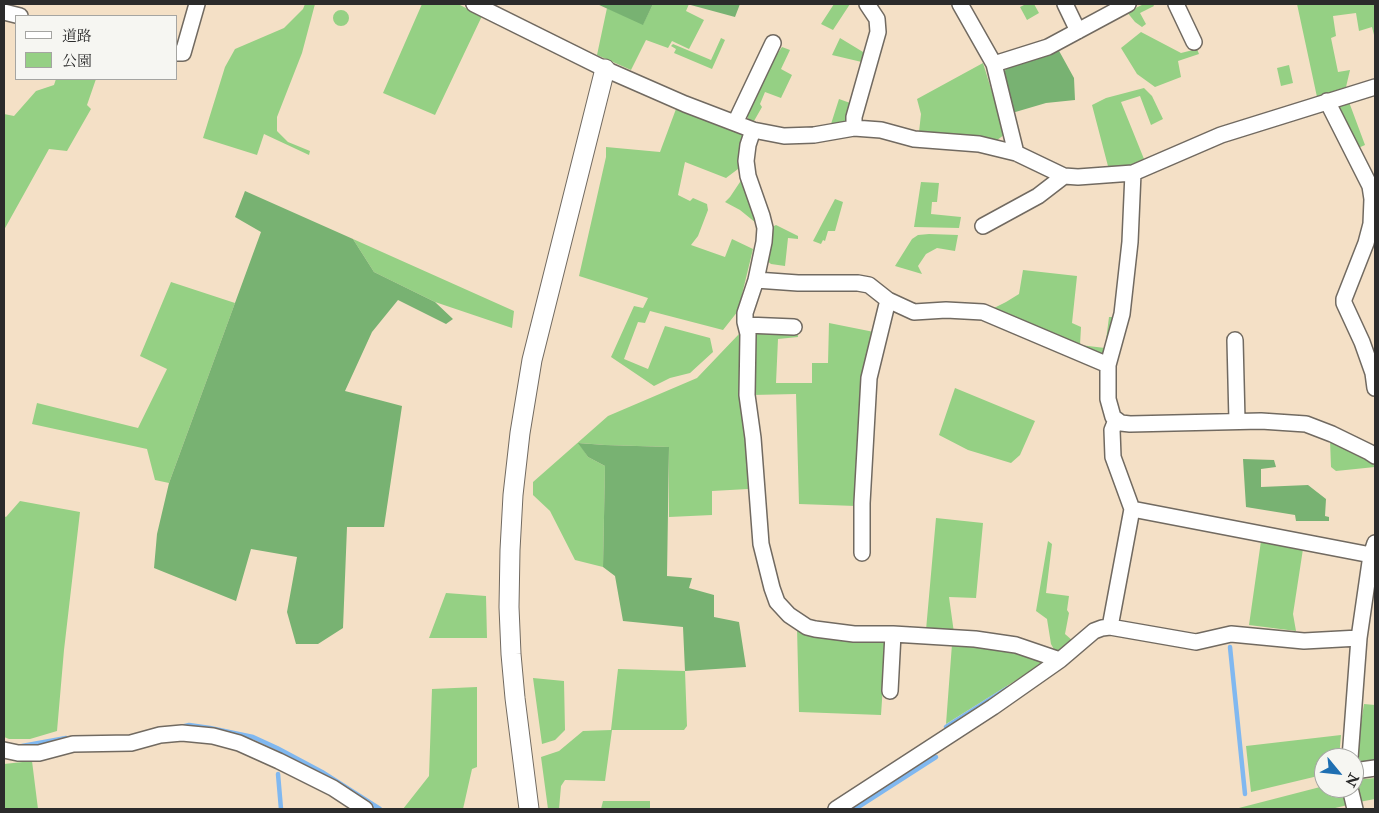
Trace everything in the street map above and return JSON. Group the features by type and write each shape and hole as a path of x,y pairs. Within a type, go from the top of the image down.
{"street":[{"path":"178,53 183,53 197,4"},
{"path":"474,4 605,69 685,104 753,130 784,136 795,136 854,128 881,130 914,139 979,144 1016,153 1064,176 1078,177 1133,173 1221,135 1375,87"},
{"path":"854,128 854,117 878,32 877,19 867,4"},
{"path":"960,4 994,64 1016,153"},
{"path":"1064,4 1078,31"},
{"path":"994,64 1048,47 1128,4"},
{"path":"1176,4 1194,42"},
{"path":"735,123 773,43"},
{"path":"529,809 515,698 509,607 510,550 517,460 532,360 605,69"},
{"path":"1327,102 1370,186 1372,199 1369,233 1344,298 1344,303 1362,342 1373,373 1375,388"},
{"path":"753,130 748,145 746,161 748,176 765,228 756,280 745,313 748,334 747,395 753,438 761,544 775,598 789,615 807,627 854,634 975,638 1016,645 1060,660"},
{"path":"1133,173 1130,242 1122,314 1108,365 1108,399 1110,412 1116,420 1130,424 1236,421 1306,424 1332,434 1375,456"},
{"path":"984,226 1038,196 1064,176"},
{"path":"756,280 798,283 858,283 869,285 888,300 914,312 946,310 983,312 1108,365"},
{"path":"862,553 862,503 869,378 888,300"},
{"path":"746,325 794,327"},
{"path":"1235,340 1236,421"},
{"path":"1110,626 1132,509 1113,457 1112,430 1116,420"},
{"path":"1132,509 1373,549 1359,638 1351,748"},
{"path":"836,809 993,707 1060,660 1094,631 1110,626 1196,642 1231,634 1304,642 1359,638"},
{"path":"890,691 893,634"},
{"path":"4,750 18,753 39,752 72,744 130,743 160,735 182,733 213,736 239,743 279,761 333,788 365,809"}],"green space":[{"path":"305,4 315,4 302,53 277,117 277,131 288,142 310,151 309,155 264,134 257,155 203,138 225,67 235,49 284,28 303,9"},
{"path":"422,4 458,4 482,16 435,115 383,93"},
{"path":"597,4 653,4 643,25"},
{"path":"653,4 689,4 686,11 704,20 689,49 672,41 668,48 646,40 631,70 597,55 607,8 643,24"},
{"path":"687,4 740,4 735,17"},
{"path":"834,4 850,4 833,30 821,24"},
{"path":"1026,4 1034,4 1039,13 1027,20 1020,7"},
{"path":"1144,4 1153,4 1154,6 1140,13 1146,24 1142,27 1127,12"},
{"path":"1297,4 1375,4 1375,39 1372,27 1359,31 1356,13 1333,16 1336,36 1331,38 1338,72 1350,70 1346,87 1317,97"},
{"path":"338,10 344,10 349,15 347,24 338,26 333,21 333,15"},
{"path":"1141,32 1181,53 1197,49 1199,54 1178,61 1181,77 1155,87 1137,74 1121,48"},
{"path":"721,38 725,40 712,69 674,53 676,49 671,46 673,44 711,60"},
{"path":"840,38 868,55 866,63 832,55"},
{"path":"782,47 790,50 781,69 792,75 781,98 765,92 760,104 762,107 754,121 749,120 747,116 775,57"},
{"path":"1058,49 1074,78 1075,100 1046,103 1012,113 1003,79 1006,67"},
{"path":"983,63 1005,134 996,141 919,132 921,114 917,99"},
{"path":"1289,65 1293,83 1281,86 1277,68"},
{"path":"56,80 96,80 87,105 91,109 67,151 49,149 4,230 4,114 14,116 36,91 54,85"},
{"path":"1144,88 1152,96 1163,119 1151,125 1140,96 1121,102 1144,159 1118,170 1109,170 1092,105 1106,98"},
{"path":"839,99 853,104 849,122 834,125 831,124"},
{"path":"1349,102 1365,145 1356,149 1335,105"},
{"path":"676,109 745,135 741,163 738,169 726,178 685,162 678,195 690,201 693,198 707,204 708,210 698,236 691,245 725,257 732,239 753,249 738,311 723,330 650,311 645,323 638,322 624,359 648,369 665,326 710,338 713,352 690,373 670,378 654,386 611,357 634,306 643,308 648,298 579,276 606,157 606,147 660,152"},
{"path":"742,179 756,223 740,210 725,202"},
{"path":"921,182 939,183 937,202 932,202 931,214 961,217 959,228 914,227"},
{"path":"245,191 353,239 374,272 435,302 453,319 446,324 398,300 372,332 345,391 402,406 384,527 347,527 343,628 318,644 296,644 287,612 297,557 251,549 236,601 154,568 157,534 169,483 261,232 235,217"},
{"path":"835,199 843,202 835,231 828,231 825,241 823,240 821,244 813,241"},
{"path":"776,225 798,236 798,239 788,238 785,266 771,264 766,260 770,228"},
{"path":"918,235 958,235 955,251 937,248 926,254 918,266 922,274 895,266 912,239"},
{"path":"353,239 514,311 512,328 435,302 374,272"},
{"path":"1023,270 1077,276 1072,323 1081,327 1080,345 1105,348 1109,317 1114,317 1107,353 1100,356 996,313 994,308 1019,294"},
{"path":"171,282 235,303 169,483 155,480 147,449 32,424 37,403 138,428 167,369 140,356"},
{"path":"829,323 874,332 856,506 799,504 796,394 752,395 752,331 797,330 798,337 778,339 776,383 812,383 812,363 828,363"},
{"path":"743,332 744,411 748,489 712,491 712,515 669,517 669,447 579,443 588,457 605,466 603,567 575,560 550,511 533,495 533,482 608,416 697,378"},
{"path":"955,388 1035,421 1020,455 1011,463 968,450 939,435"},
{"path":"1330,440 1354,452 1375,467 1336,471 1331,467"},
{"path":"578,443 669,447 667,576 692,578 689,588 714,595 714,617 739,622 746,667 685,671 683,627 623,621 615,576 603,567 605,466 588,457"},
{"path":"1243,459 1274,460 1276,467 1261,469 1261,487 1308,485 1326,499 1325,516 1329,517 1329,521 1296,521 1295,515 1246,507"},
{"path":"20,501 80,512 57,731 30,739 9,739 4,737 4,516 6,517"},
{"path":"936,518 983,523 976,598 949,597 954,633 926,630"},
{"path":"1048,541 1052,544 1046,593 1069,596 1067,610 1069,613 1065,634 1073,641 1056,653 1051,644 1047,619 1036,611"},
{"path":"1261,541 1303,549 1293,614 1296,631 1249,625"},
{"path":"446,593 486,596 487,638 429,638"},
{"path":"797,627 886,640 881,715 799,712"},
{"path":"952,644 976,646 1043,659 1042,664 946,724"},
{"path":"618,669 685,671 687,726 684,730 612,730 605,781 565,780 561,786 559,809 548,809 541,757 559,751 583,731 611,730"},
{"path":"533,678 564,681 565,730 555,740 542,744"},
{"path":"477,687 477,767 472,769 463,809 403,809 429,776 432,689"},
{"path":"1364,704 1375,705 1375,763 1364,764 1364,748 1357,747"},
{"path":"1341,735 1340,748 1314,748 1314,777 1251,792 1246,746"},
{"path":"32,761 38,809 4,809 4,764"},
{"path":"1375,778 1375,799 1359,802 1358,798 1364,798 1364,779"},
{"path":"1314,789 1314,798 1346,798 1348,805 1331,809 1235,809"},
{"path":"603,801 650,801 650,809 601,809"}],"waterway":[{"path":"1230,647 1245,794"},
{"path":"946,727 1008,688"},
{"path":"181,727 189,725 253,737 322,772 380,809"},
{"path":"22,746 66,738"},
{"path":"855,809 936,757"},
{"path":"278,774 281,809"}]}
